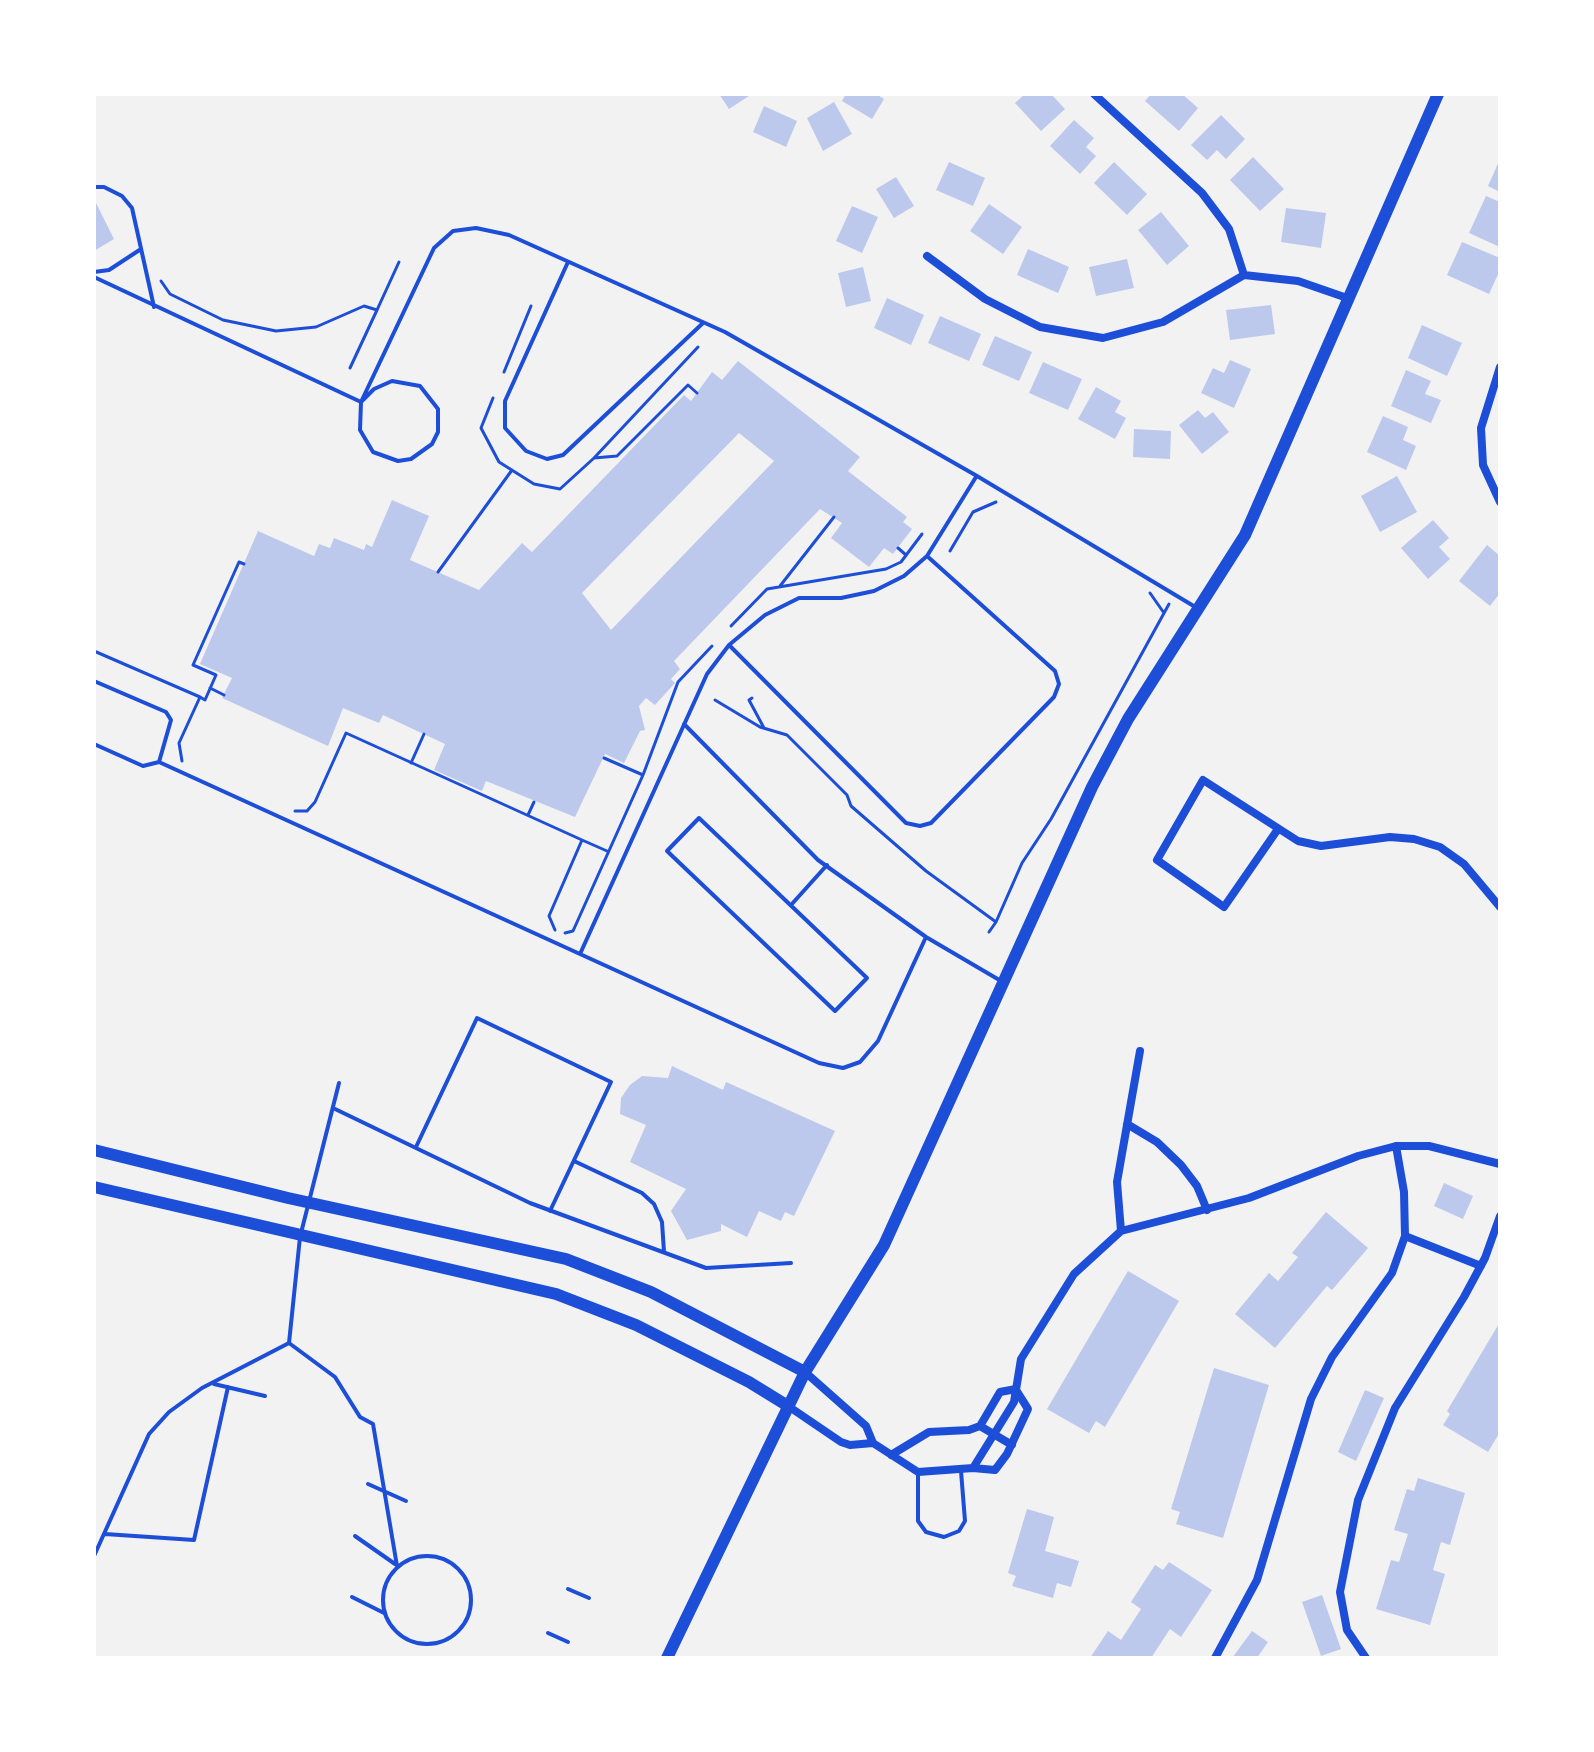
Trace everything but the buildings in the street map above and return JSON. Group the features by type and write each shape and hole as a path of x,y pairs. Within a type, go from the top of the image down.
{"main road":[{"path":"667,1658 805,1372 884,1245 1092,787 1128,719 1245,535 1438,94"},
{"path":"94,1150 308,1202 566,1259 651,1292 805,1372"},
{"path":"94,1187 556,1294 636,1325 749,1382 788,1406"}],"street":[{"path":"1094,94 1202,193 1229,229 1244,275"},
{"path":"927,256 985,299 1040,327 1103,338 1163,322 1244,275 1298,281 1350,299"},
{"path":"1500,367 1481,428 1483,465 1500,502"},
{"path":"1278,829 1224,907 1157,860 1203,780 1298,841 1321,846 1390,837 1414,839 1440,847 1464,864 1500,907"},
{"path":"1121,1231 1117,1182 1140,1051"},
{"path":"1127,1124 1157,1142 1181,1165 1197,1186 1207,1210"},
{"path":"1215,1658 1257,1580 1311,1399 1332,1357 1392,1273 1405,1236 1404,1192 1396,1146"},
{"path":"973,1468 1014,1402 1021,1359 1074,1274 1121,1231 1249,1198 1358,1156 1396,1146 1429,1146 1500,1164"},
{"path":"1366,1658 1347,1630 1340,1592 1358,1500 1395,1408 1481,1266 1500,1216"},
{"path":"1405,1236 1481,1266"},
{"path":"805,1372 866,1426 873,1443 918,1472 973,1468 995,1470 1012,1445 1028,1409 1016,1389"},
{"path":"891,1455 929,1432 969,1430 980,1426 1000,1392 1016,1389"},
{"path":"788,1406 841,1442 850,1445 873,1443"},
{"path":"980,1426 1012,1445"}],"lane":[{"path":"94,187 104,187 122,196 132,208 154,307"},
{"path":"361,402 374,389 392,381 420,386 438,409 438,432 432,444 411,459 398,461 373,452 360,430 361,402 434,248 453,231 476,228 509,235 703,323 977,476 1199,609"},
{"path":"94,275 109,270 142,248"},
{"path":"568,262 505,401 505,428 526,451 547,459 563,455 703,323"},
{"path":"94,275 154,307 361,402"},
{"path":"580,954 707,674 729,645 773,610 799,598 841,598 874,591 904,576 927,556 977,476"},
{"path":"729,645 906,823 920,826 931,823 1054,697 1059,684 1055,671 927,556"},
{"path":"94,681 166,712 171,720 159,762"},
{"path":"684,724 827,865 926,937 1003,983"},
{"path":"94,744 143,766 159,762 819,1063 843,1068 860,1062 878,1041 926,937"},
{"path":"699,818 791,905 867,978 835,1011 667,851 699,818"},
{"path":"791,905 827,865"},
{"path":"416,1148 477,1018 611,1082 550,1211"},
{"path":"289,1343 300,1237 339,1083"},
{"path":"333,1108 550,1211 706,1268 791,1263"},
{"path":"574,1161 642,1193 654,1204 662,1222 664,1252"},
{"path":"94,1556 149,1434 169,1412 212,1383 289,1343"},
{"path":"289,1343 335,1377 360,1417 373,1424 397,1566"},
{"path":"212,1383 265,1396"},
{"path":"104,1534 194,1540 228,1387"},
{"path":"918,1472 918,1521 926,1532 944,1537 959,1531 965,1521 961,1471"},
{"path":"368,1484 406,1501"},
{"path":"355,1536 397,1566"},
{"path":"352,1597 384,1613 398,1634 421,1644 446,1641 465,1624 472,1599 464,1575 445,1559 420,1555 397,1566 383,1587 384,1613"},
{"path":"568,1589 589,1598"},
{"path":"548,1633 568,1642"}],"path":[{"path":"350,368 399,262"},
{"path":"159,271 170,294 223,320 252,327 276,331 316,327 364,306 377,310"},
{"path":"503,373 531,306"},
{"path":"498,387 481,428 499,462 534,484 560,489 594,458 698,347"},
{"path":"594,458 617,456 688,385 697,393"},
{"path":"438,572 512,470"},
{"path":"950,551 973,512 996,502"},
{"path":"780,587 834,517"},
{"path":"898,548 906,555"},
{"path":"94,651 205,700 217,673 193,665 239,562 244,564"},
{"path":"1148,590 1164,613"},
{"path":"582,840 549,916 556,932 573,931 643,775 678,682"},
{"path":"210,688 224,695"},
{"path":"189,765 182,760 179,743 200,697"},
{"path":"752,698 749,700 764,728"},
{"path":"294,811 307,811 315,802 346,733 607,851"},
{"path":"411,763 424,734"},
{"path":"604,758 643,775"},
{"path":"528,815 534,802"},
{"path":"989,932 996,922"}]}
